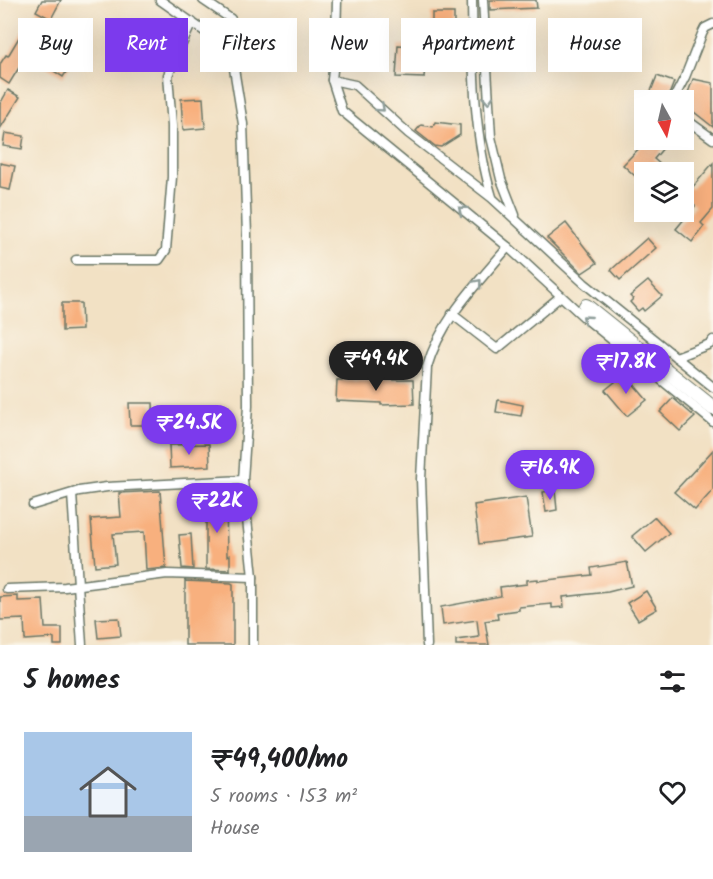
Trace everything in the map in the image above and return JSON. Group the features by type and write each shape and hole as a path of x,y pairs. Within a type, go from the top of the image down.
{"main road":[{"path":"586,306 713,408"}],"street":[{"path":"160,0 200,28"},
{"path":"203,0 230,18"},
{"path":"337,0 332,80 342,111 508,247 585,318 713,422"},
{"path":"472,0 479,140 483,168 492,198"},
{"path":"483,0 491,137 501,179 516,218"},
{"path":"76,260 159,260 166,250 172,177 172,126 168,75 192,22"},
{"path":"678,90 705,28 713,24"},
{"path":"235,72 243,124 247,235 248,406 243,480 253,577 253,645"},
{"path":"332,80 355,86 408,133 516,218 584,283 713,387"},
{"path":"694,125 713,139"},
{"path":"427,645 421,500 427,367 438,338 452,314 508,247"},
{"path":"452,314 497,349 561,296"},
{"path":"676,357 710,344 713,340"},
{"path":"33,505 79,491 107,487 243,480"},
{"path":"72,494 80,584 82,645"},
{"path":"7,589 65,587 167,574 253,577"}],"building":[{"path":"42,0 61,0 52,18 36,11"},
{"path":"490,0 536,0 537,8 490,10"},
{"path":"432,13 454,13 454,18 432,18"},
{"path":"18,39 18,69 9,84 0,78 0,64 6,55 8,56"},
{"path":"398,45 401,45 401,72 424,72 424,78 396,77"},
{"path":"55,72 66,72 63,77"},
{"path":"657,76 674,82 671,90 651,90"},
{"path":"693,79 713,83 713,127 694,112 694,90 689,90"},
{"path":"8,90 20,97 0,129 0,104"},
{"path":"203,98 205,128 183,130 181,99"},
{"path":"435,122 460,125 460,135 441,147 435,146 416,131 421,125 433,127"},
{"path":"5,133 24,136 22,149 3,146"},
{"path":"637,150 662,150 654,159 657,162 634,162 634,175 623,165"},
{"path":"0,163 15,166 10,190 0,188"},
{"path":"713,163 713,209 701,223 704,226 692,242 676,229 682,222 694,222 694,185"},
{"path":"566,223 597,263 582,273 547,238"},
{"path":"647,238 656,248 620,280 611,270"},
{"path":"648,281 662,296 644,311 642,308 638,311 630,302 633,299 630,296"},
{"path":"62,303 81,303 82,330 62,331"},
{"path":"625,374 647,400 627,416 605,390"},
{"path":"337,380 413,380 414,404 381,405 381,403 336,401"},
{"path":"673,398 695,417 680,431 660,412"},
{"path":"498,400 523,405 521,416 496,412"},
{"path":"129,403 153,403 154,425 130,425"},
{"path":"209,444 210,466 170,468 169,445"},
{"path":"713,450 713,490 695,510 674,492"},
{"path":"555,490 557,510 546,512 543,492"},
{"path":"160,491 166,568 146,570 144,532 113,534 116,564 95,566 91,519 121,517 119,493"},
{"path":"206,497 226,497 227,556 230,555 230,570 206,569"},
{"path":"526,497 532,537 479,544 474,505"},
{"path":"655,517 669,533 646,552 632,536"},
{"path":"191,534 193,569 182,568 179,535"},
{"path":"627,562 632,586 608,592 563,597 564,607 552,608 552,604 519,607 519,610 497,613 498,619 485,621 489,645 456,645 456,640 479,637 477,620 443,625 441,607 501,596 500,587 527,584 527,580 538,579 538,581 592,575 591,568"},
{"path":"185,581 233,584 233,645 185,645"},
{"path":"646,591 657,609 638,620 627,603"},
{"path":"18,596 18,601 43,600 45,628 62,628 62,645 54,645 54,638 25,640 24,619 0,620 0,597"},
{"path":"119,618 121,636 98,638 96,619"}]}
